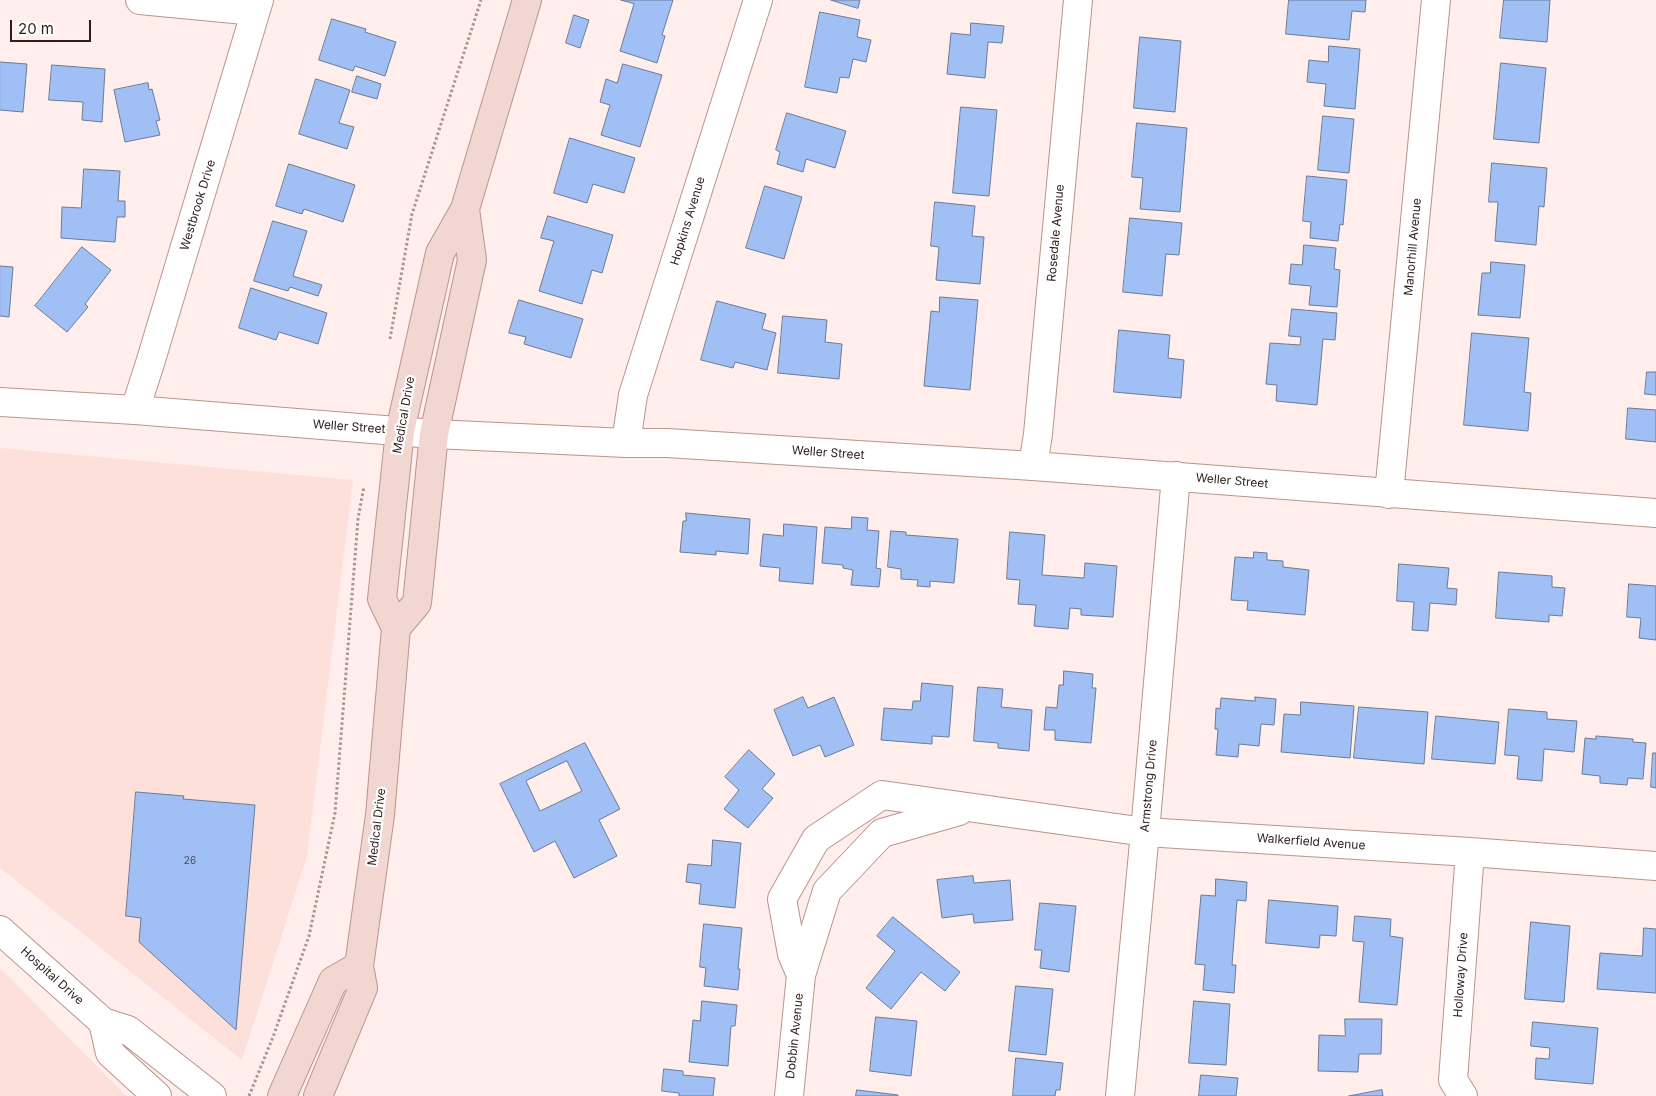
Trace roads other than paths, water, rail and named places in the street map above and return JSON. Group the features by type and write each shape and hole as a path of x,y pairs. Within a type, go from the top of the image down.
{"main road":[{"name":"Medical Drive","path":"318,1096 363,988 359,966 380,815 396,628 382,599 400,431 440,253 465,209 527,0"},
{"name":"Medical Drive","path":"396,628 417,603 434,434 472,260 465,209"},
{"path":"282,1096 333,981 359,966"}],"street":[{"path":"140,0 257,5"},
{"name":"Hopkins Avenue","path":"626,443 633,395 758,0"},
{"name":"Rosedale Avenue","path":"1033,466 1039,424 1078,0"},
{"name":"Manorhill Avenue","path":"1389,494 1436,0"},
{"name":"Westbrook Drive","path":"135,410 152,360 257,5"},
{"name":"Weller Street","path":"0,402 135,410 434,434 626,443 667,443 1033,466 1656,513"},
{"name":"Armstrong Drive","path":"1120,1096 1176,476"},
{"name":"Dobbin Avenue","path":"801,976 792,954 782,899 816,840 882,795 968,808"},
{"name":"Walkerfield Avenue","path":"968,808 1145,832 1470,852 1656,866"},
{"name":"Dobbin Avenue","path":"789,1096 801,976 827,892 882,833 968,808"},
{"name":"Holloway Drive","path":"1463,1096 1453,1080 1470,852"},
{"name":"Hospital Drive","path":"0,930 103,1022 128,1030 212,1096"},
{"path":"103,1022 110,1053 156,1096"}]}
